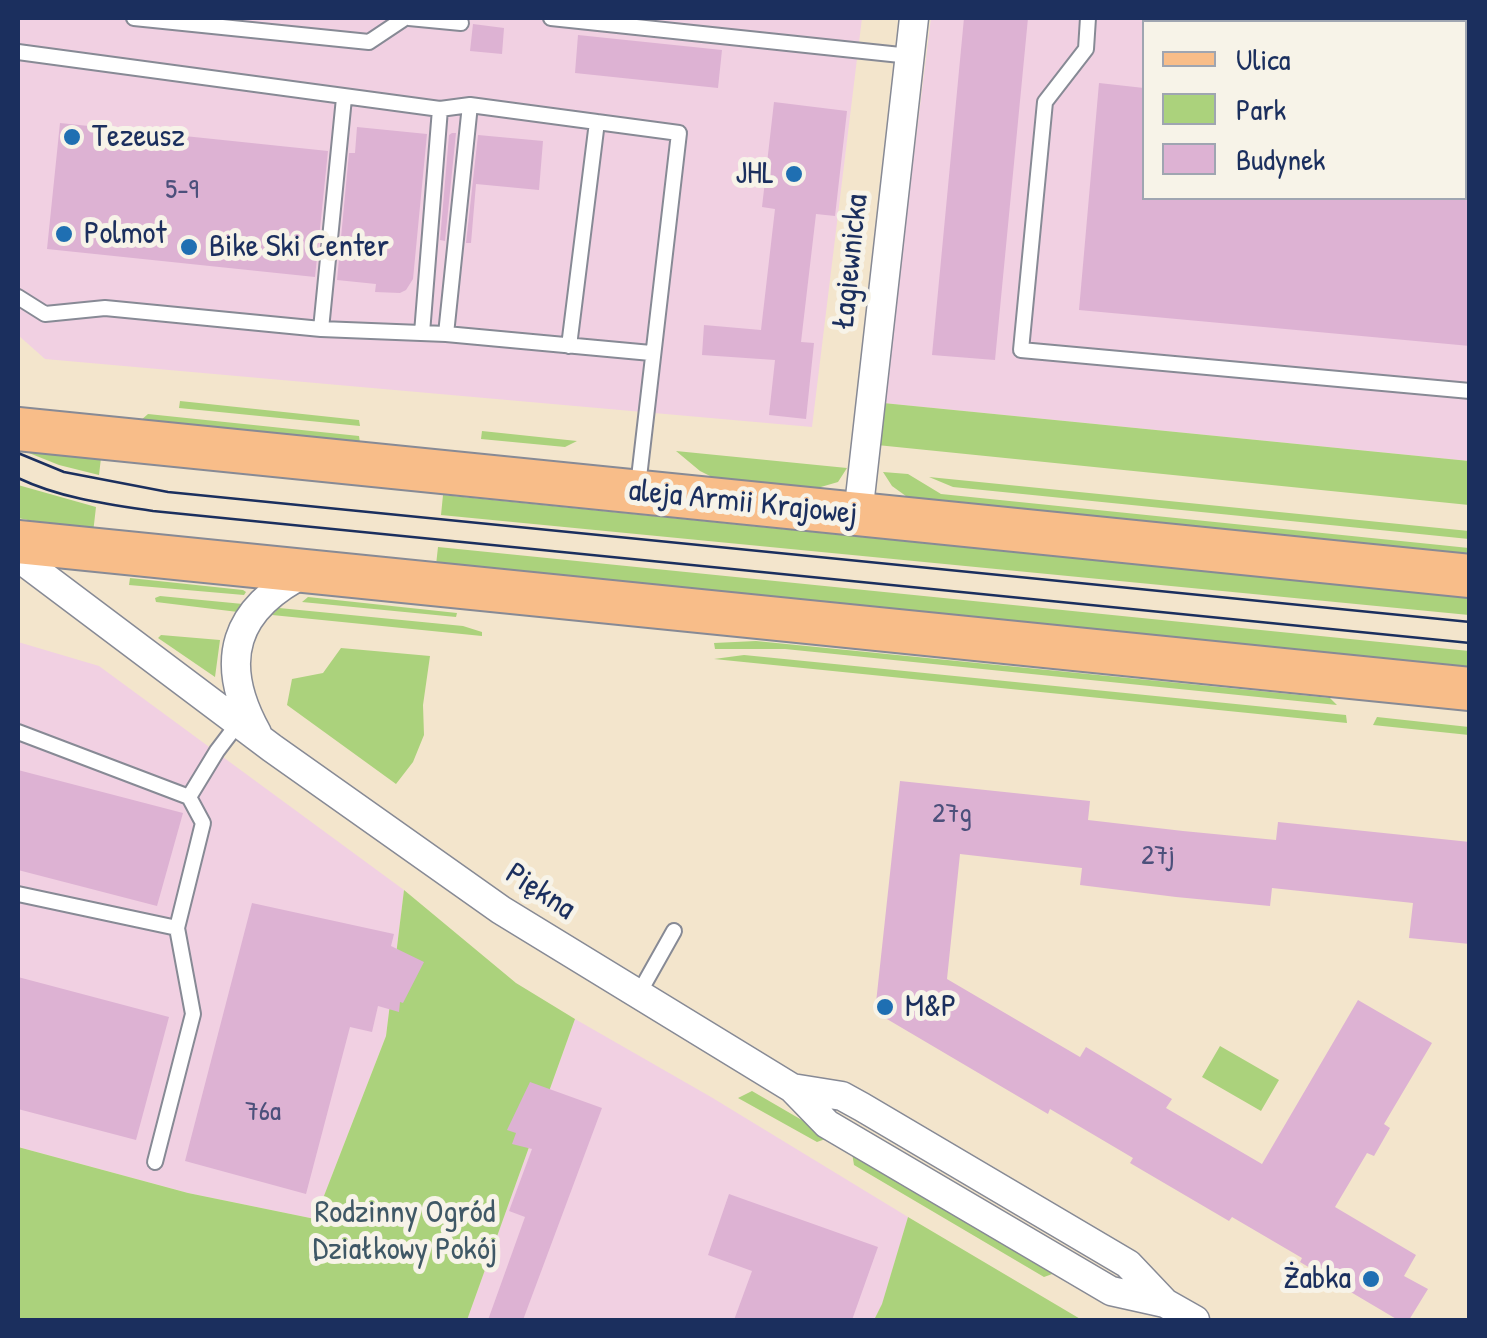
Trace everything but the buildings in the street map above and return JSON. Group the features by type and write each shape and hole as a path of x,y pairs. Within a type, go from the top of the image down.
{"main road":[{"name":"aleja Armii Krajowej","path":"18,429 1470,576"},
{"path":"18,542 1470,689"}],"street":[{"name":"Łagiewnicka","path":"858,514 914,18"},
{"name":"Piękna","path":"18,556 500,910 792,1088 827,1124 1110,1291 1160,1312 1195,1320"},
{"path":"250,730 235,682 238,643 260,603 279,586 308,572"}],"lane":[{"path":"134,18 368,42 407,18 461,23"},
{"path":"551,18 910,56"},
{"path":"1088,18 1086,48 1045,102 1021,350 1470,391"},
{"path":"18,52 344,98 440,109 470,105 679,134 638,492"},
{"path":"321,329 344,98"},
{"path":"446,334 470,105"},
{"path":"422,334 440,109"},
{"path":"569,346 597,122"},
{"path":"18,297 45,314 105,308 321,329 446,334 651,353"},
{"path":"189,797 217,751 250,730"},
{"path":"18,732 189,797 204,823 176,928 193,1014 155,1162"},
{"path":"18,894 176,928"},
{"path":"638,996 674,931"}],"shaded area":[{"path":"18,18 862,18 812,427 45,359 18,335"},
{"path":"931,18 1469,18 1469,461 883,403"},
{"path":"18,642 99,666 404,890 386,1036 315,1219 188,1193 18,1147"},
{"path":"575,1019 908,1217 874,1320 467,1320"}],"green space":[{"path":"180,401 359,420 360,426 179,408"},
{"path":"883,403 1469,461 1469,505 877,445"},
{"path":"148,414 359,436 360,443 140,421"},
{"path":"482,431 577,441 565,447 481,439"},
{"path":"19,449 101,458 99,475 59,465"},
{"path":"676,451 847,468 838,482 814,489 716,479"},
{"path":"883,472 908,474 941,494 1469,548 1469,555 910,499 892,486"},
{"path":"929,477 1469,531 1469,539 953,487"},
{"path":"18,485 96,507 93,533 18,518"},
{"path":"443,495 1469,598 1469,615 441,515"},
{"path":"438,547 1469,651 1469,668 436,565"},
{"path":"130,578 246,592 244,595 129,585"},
{"path":"308,597 457,613 456,617 302,602"},
{"path":"155,598 243,604 238,612 156,602"},
{"path":"279,608 463,626 482,632 482,636 272,615"},
{"path":"161,635 220,640 215,677 158,638"},
{"path":"756,641 1330,698 1337,705 785,649 715,649 714,643"},
{"path":"341,648 430,656 423,705 424,735 413,762 396,784 287,705 292,679 323,673"},
{"path":"744,655 1346,715 1347,723 714,659"},
{"path":"1377,717 1469,727 1469,735 1373,725"},
{"name":"Rodzinny Ogród Działkowy Pokój","path":"404,890 516,983 575,1019 467,1320 18,1320 18,1147 188,1193 315,1219 386,1036"},
{"path":"1220,1046 1279,1080 1261,1111 1202,1077"},
{"path":"752,1091 831,1137 817,1142 738,1098"},
{"path":"852,1153 1055,1273 1044,1277 854,1165"},
{"path":"908,1217 1082,1320 874,1320"}],"tram line":[{"path":"18,453 64,472 168,492 1470,622"},
{"path":"18,478 67,495 153,511 1470,643"}],"place":[{"name":"Tezeusz","path":"72,137"},
{"name":"JHL","path":"794,174"},
{"name":"Polmot","path":"64,234"},
{"name":"Bike Ski Center","path":"189,247"},
{"name":"M&P","path":"885,1007"},
{"name":"Żabka","path":"1371,1279"}]}
